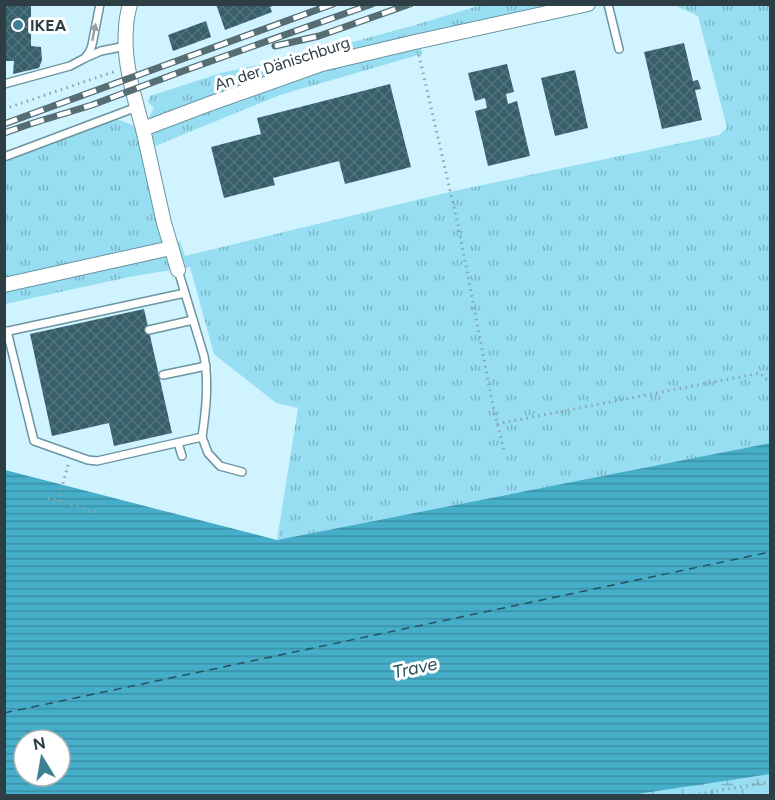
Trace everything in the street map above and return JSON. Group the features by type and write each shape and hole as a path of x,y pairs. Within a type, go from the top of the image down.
{"street":[{"path":"130,4 126,27 128,68 178,270"},
{"name":"An der Dänischburg","path":"143,129 322,64 588,4"},
{"path":"4,285 171,248"}],"lane":[{"path":"85,58 90,51 100,4"},
{"path":"609,4 619,49"},
{"path":"4,84 70,66 101,51 126,46"},
{"path":"4,157 137,107"},
{"path":"178,270 206,366 206,409 202,437 208,453 220,466 242,472"},
{"path":"185,293 6,332 34,441 97,461 202,437"},
{"path":"149,330 194,320"},
{"path":"163,375 206,366"},
{"path":"178,442 182,456"}],"path":[{"path":"416,42 458,225 504,450"},
{"path":"4,109 128,68"},
{"path":"497,424 760,374 771,383"},
{"path":"58,501 69,465"},
{"path":"48,498 97,512"},
{"path":"687,795 771,782"}],"green space":[{"path":"481,5 555,5 418,36 422,54 280,95 148,149 171,247 180,241 185,256 454,191 719,135 727,128 698,16 674,5 770,5 770,443 277,540 298,408 276,403 214,354 190,267 134,276 5,304 5,162 117,119 143,129 154,108 148,102 150,96 221,73 320,51"},
{"path":"770,774 770,795 624,795"}],"water":[{"name":"Trave","path":"770,443 770,774 624,796 5,795 5,470 277,540"}],"building":[{"name":"IKEA","path":"4,4 31,4 31,46 41,47 42,60 39,68 13,74 14,61 4,61"},
{"path":"216,4 276,5 270,7 272,12 225,30"},
{"path":"206,21 211,37 173,51 168,35"},
{"path":"684,43 693,81 698,80 701,89 695,90 702,120 662,129 644,52"},
{"path":"507,64 514,92 506,94 508,104 517,101 530,156 488,166 475,111 487,108 485,98 475,101 468,73"},
{"path":"575,70 588,128 555,136 541,78"},
{"path":"390,84 411,167 345,184 339,161 273,178 275,185 224,198 211,147 261,134 257,118"},
{"path":"144,309 172,433 114,446 109,423 52,436 30,334"}],"ferry route":[{"path":"4,713 770,552"}],"railway":[{"path":"4,124 333,4"},
{"path":"4,133 92,105 372,4"},
{"path":"275,46 319,36 410,4"}],"place":[{"name":"IKEA","path":"18,25"}]}
